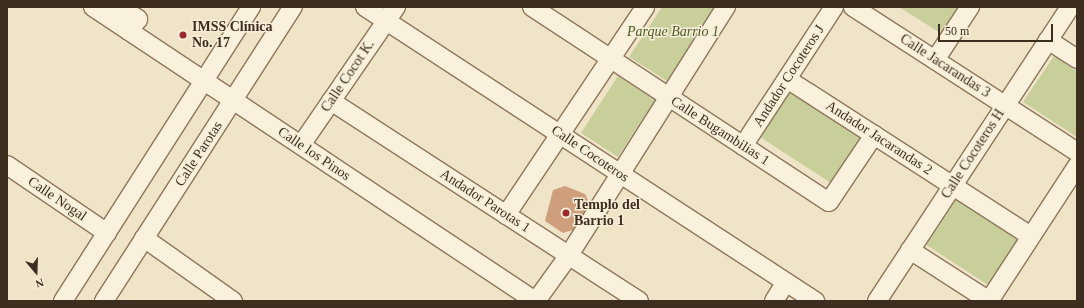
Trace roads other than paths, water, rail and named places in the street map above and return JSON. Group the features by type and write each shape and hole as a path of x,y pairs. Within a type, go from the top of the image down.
{"street":[{"name":"Calle los Pinos","path":"93,7 535,301"},
{"path":"120,7 138,18 129,31"},
{"path":"63,301 251,7"},
{"name":"Calle Parotas","path":"104,301 293,7"},
{"name":"Calle Cocoteros","path":"365,7 391,14 560,134 814,301"},
{"path":"532,7 611,59"},
{"path":"506,215 645,7"},
{"path":"535,301 569,255 619,173 726,7"},
{"name":"Andador Cocoteros J","path":"743,146 834,7"},
{"name":"Calle Jacarandas 3","path":"853,7 1077,152"},
{"path":"935,60 970,7"},
{"name":"Calle Cocoteros H","path":"877,301 1070,7"},
{"name":"Calle Cocot K.","path":"301,145 391,14"},
{"path":"1048,40 1077,59"},
{"name":"Calle Bugambilias 1","path":"611,59 829,202 874,134"},
{"name":"Andador Jacarandas 2","path":"787,79 1031,236"},
{"name":"Andador Parotas 1","path":"331,101 639,301"},
{"name":"Calle Nogal","path":"7,165 107,233"},
{"path":"910,250 989,301 1077,166"},
{"path":"144,238 233,301"},
{"path":"774,301 786,282"}],"place":[{"name":"IMSS Clínica No. 17","path":"183,35"},
{"name":"Templo del Barrio 1","path":"566,213"}],"park label":[{"name":"Parque Barrio 1","path":"673,32"}]}
